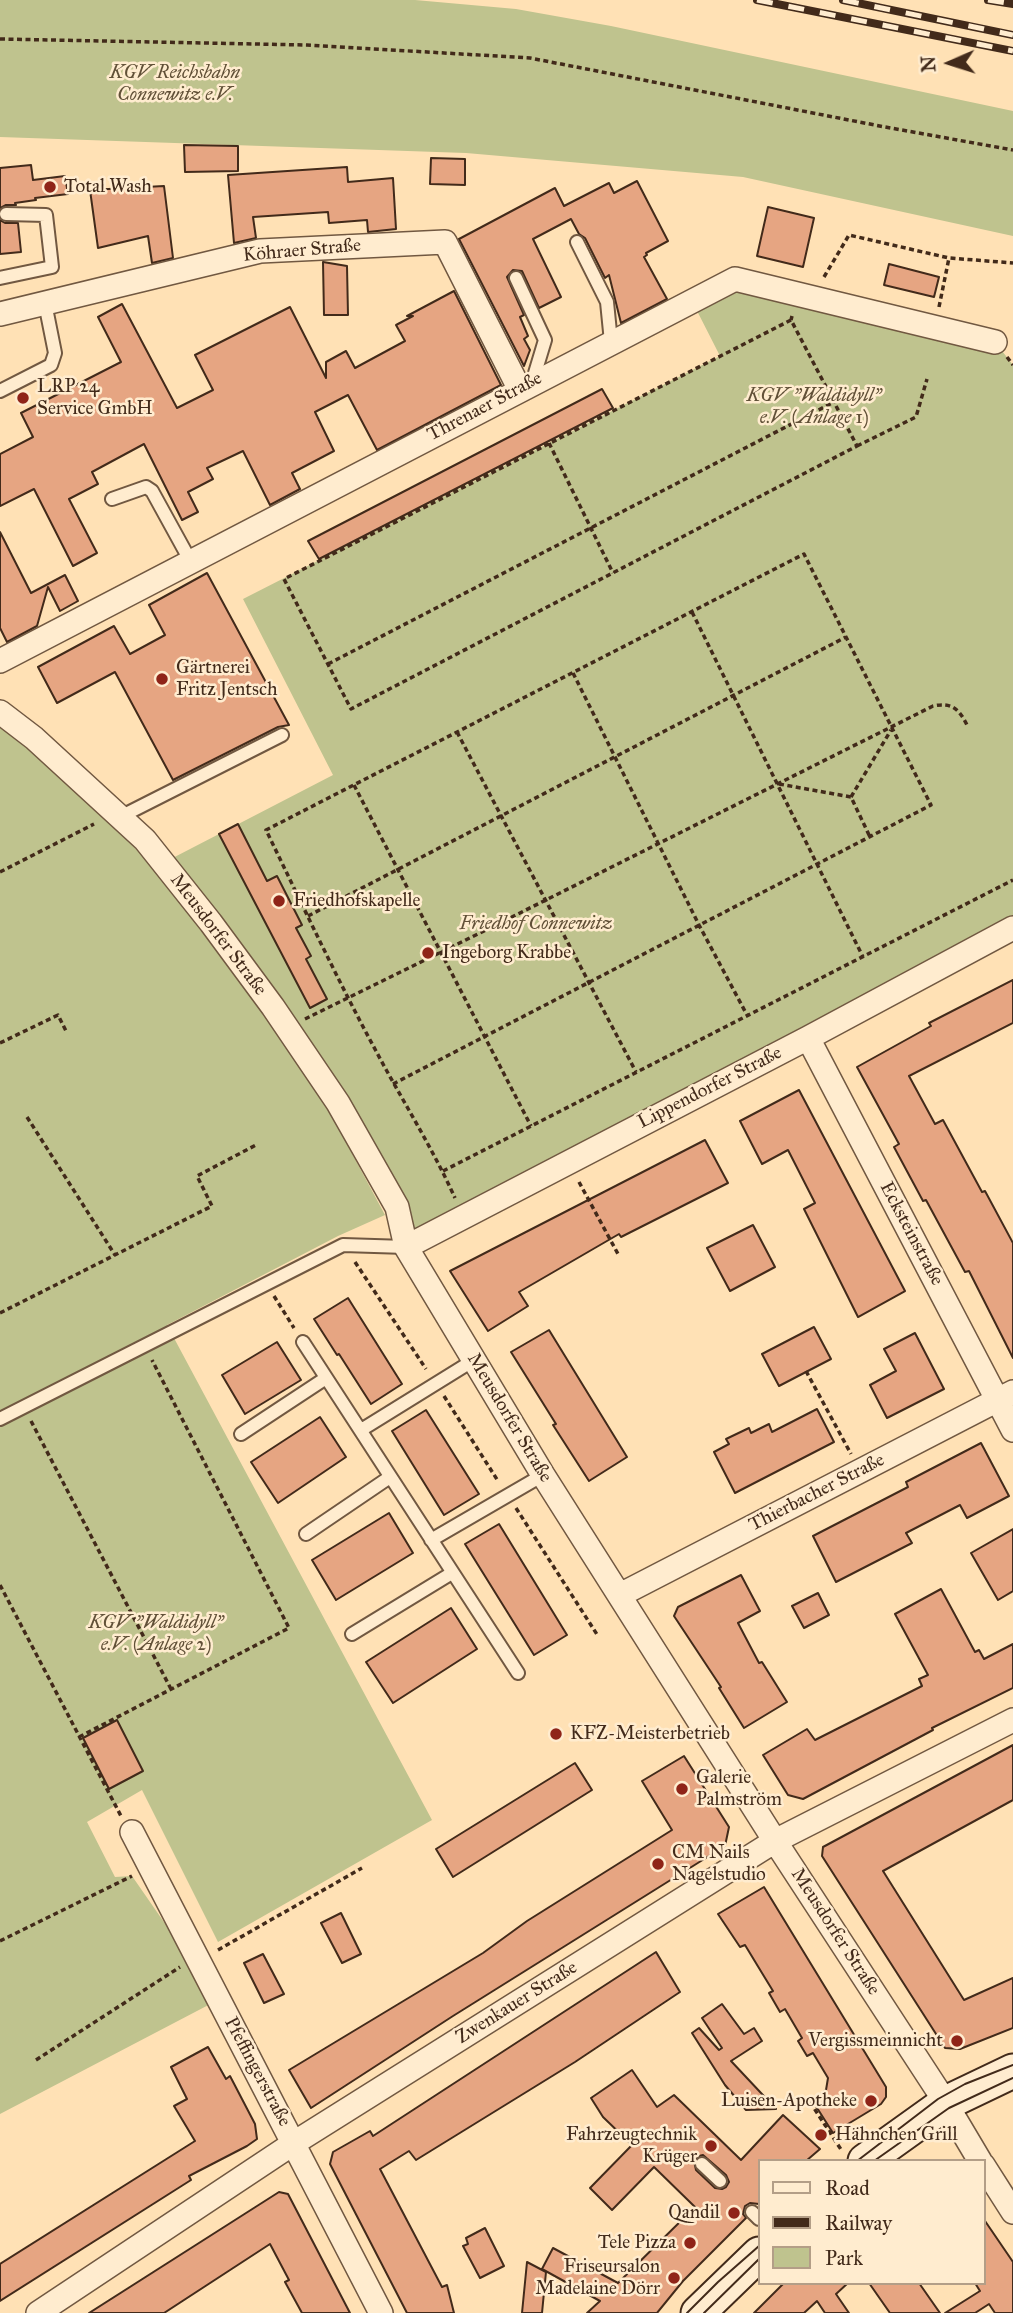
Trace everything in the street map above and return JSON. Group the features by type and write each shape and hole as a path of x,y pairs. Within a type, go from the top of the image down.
{"main road":[{"path":"868,2159 946,2103 1013,2071"},
{"path":"698,2313 758,2255"}],"street":[{"name":"Köhraer Straße","path":"0,314 260,251 445,242 526,386"},
{"name":"Threnaer Straße","path":"0,661 735,279 803,303 934,327 995,342"},
{"name":"Meusdorfer Straße","path":"0,712 34,738 145,840 211,923 338,1102 397,1207 406,1247 542,1475 946,2103 979,2159"},
{"name":"Lippendorfer Straße","path":"406,1247 1013,928"},
{"name":"Ecksteinstraße","path":"808,1038 1006,1396 1013,1430"},
{"name":"Thierbacher Straße","path":"620,1595 1006,1396"},
{"name":"Zwenkauer Straße","path":"38,2313 294,2143 775,1841 1013,1720"},
{"name":"Pfeffingerstraße","path":"132,1832 381,2313"},
{"path":"989,2190 1013,2212"}],"lane":[{"path":"0,278 52,267 46,215 6,214"},
{"path":"577,242 607,302 611,342"},
{"path":"516,278 545,340 526,386"},
{"path":"0,391 51,365 55,354 45,303"},
{"path":"112,499 146,487 152,491 191,562"},
{"path":"117,814 282,735"},
{"path":"0,1419 343,1245 406,1247"},
{"path":"303,1342 518,1673"},
{"path":"361,1430 474,1360"},
{"path":"241,1434 326,1378"},
{"path":"431,1540 542,1475"},
{"path":"306,1534 390,1477"},
{"path":"352,1634 452,1573"},
{"path":"702,2164 720,2181"}],"path":[{"path":"0,39 294,45 530,58 1013,152"},
{"path":"927,379 916,417 351,709 284,579 791,320 849,235 949,258 1013,263"},
{"path":"934,327 949,258"},
{"path":"791,320 857,446"},
{"path":"328,664 834,402"},
{"path":"549,443 612,573"},
{"path":"393,1084 931,805 804,554 266,830 347,998 393,1084 443,1171 463,1216"},
{"path":"691,612 863,957"},
{"path":"308,916 846,638"},
{"path":"573,673 747,1015"},
{"path":"313,1014 933,706 944,704 960,710 967,725"},
{"path":"851,797 892,728"},
{"path":"457,732 636,1072"},
{"path":"777,784 851,797"},
{"path":"354,785 531,1126"},
{"path":"851,797 870,837"},
{"path":"0,872 117,814"},
{"path":"443,1171 1013,880"},
{"path":"0,1042 58,1015 67,1033"},
{"path":"27,1117 115,1255"},
{"path":"0,1313 212,1206 197,1176 256,1145"},
{"path":"590,1202 618,1254"},
{"path":"343,1245 598,1636"},
{"path":"267,1284 303,1342"},
{"path":"79,1737 289,1628 145,1346"},
{"path":"806,1371 860,1471"},
{"path":"24,1407 172,1689"},
{"path":"0,1585 114,1806 132,1832"},
{"path":"0,1941 150,1868"},
{"path":"36,2060 198,1959 362,1868"},
{"path":"810,2102 847,2159"}],"green space":[{"name":"KGV Reichsbahn Connewitz e.V.","path":"0,0 415,0 516,9 611,26 1013,111 1013,236 743,177 466,153 0,137"},
{"name":"Friedhof Connewitz","path":"735,279 995,342 1013,365 1013,928 406,1247 397,1207 163,863 333,775 243,599 720,356 692,301"},
{"name":"KGV \"Waldidyll\" e.V. (Anlage 2)","path":"0,725 57,770 143,856 236,973 333,1118 385,1215 338,1236 167,1325 432,1820 218,1942 142,1790 87,1822 115,1877 132,1876 218,2000 0,2114"}],"building":[{"path":"184,145 238,146 238,171 185,172"},
{"path":"431,158 465,159 465,185 430,184"},
{"path":"31,165 33,180 65,176 68,194 35,198 36,200 0,208 0,168"},
{"path":"347,167 348,182 393,178 396,229 368,232 367,220 329,223 328,212 253,217 256,238 234,243 228,175"},
{"path":"637,181 668,241 646,253 644,257 667,299 621,323 609,275 605,278 585,238 579,234 571,219 533,239 561,297 539,308 522,271 513,270 507,277 524,315 520,317 528,336 524,339 530,350 524,366 459,239 555,188 564,206 609,183 614,193"},
{"path":"164,186 173,258 152,263 148,236 98,248 90,190"},
{"path":"768,207 814,218 803,267 757,256"},
{"path":"0,220 5,223 18,223 21,252 0,254"},
{"path":"323,262 347,266 348,315 324,315"},
{"path":"889,264 939,277 934,297 884,285"},
{"path":"454,291 501,385 377,450 348,395 315,412 334,451 292,473 300,489 270,505 243,451 207,468 213,479 188,492 198,512 182,520 144,444 92,472 98,484 69,499 97,553 73,566 34,489 0,506 0,454 33,437 21,413 121,362 98,317 122,304 177,408 213,390 195,355 290,307 326,378 326,362 346,351 355,368 405,341 396,325 413,316 407,316"},
{"path":"602,389 613,408 319,559 308,541"},
{"path":"0,532 31,593 65,575 78,601 60,611 48,587 37,626 7,642 0,628"},
{"path":"207,573 289,725 278,727 173,780 115,672 57,703 38,667 114,626 130,654 165,635 149,605"},
{"path":"238,824 267,881 277,876 302,925 296,928 311,956 306,959 327,999 310,1008 219,834"},
{"path":"1013,980 1013,1023 909,1076 935,1124 943,1120 1013,1243 1013,1358 969,1271 965,1272 894,1147 899,1144 857,1067 931,1026 929,1023"},
{"path":"799,1090 905,1291 858,1317 804,1209 815,1203 788,1150 762,1164 740,1121"},
{"path":"705,1140 728,1183 621,1237 619,1234 519,1292 528,1306 488,1331 450,1271"},
{"path":"753,1225 775,1267 730,1291 707,1248"},
{"path":"348,1298 402,1384 371,1404 314,1319"},
{"path":"814,1327 831,1359 779,1386 762,1354"},
{"path":"549,1330 627,1457 589,1481 511,1352"},
{"path":"915,1333 944,1389 887,1418 870,1385 896,1371 884,1349"},
{"path":"277,1342 301,1380 245,1414 222,1375"},
{"path":"817,1409 834,1442 735,1493 714,1452 729,1444 726,1439 749,1428 751,1433 769,1424 772,1432"},
{"path":"426,1410 479,1494 444,1515 392,1431"},
{"path":"320,1417 346,1457 278,1503 251,1462"},
{"path":"981,1443 1009,1496 967,1518 960,1505 906,1533 912,1543 836,1582 813,1536 908,1487 906,1482"},
{"path":"389,1513 413,1553 336,1600 312,1560"},
{"path":"499,1524 567,1635 534,1655 465,1544"},
{"path":"1013,1529 1013,1591 998,1600 971,1553"},
{"path":"741,1575 760,1611 738,1623 759,1663 762,1662 787,1702 744,1728 719,1688 721,1687 674,1616 678,1607"},
{"path":"941,1589 975,1652 979,1650 984,1659 1013,1644 1013,1688 932,1728 933,1730 803,1799 788,1795 763,1755 807,1729 815,1740 922,1686 919,1679 928,1675 895,1614"},
{"path":"818,1593 829,1615 804,1628 792,1606"},
{"path":"451,1608 477,1649 393,1703 366,1662"},
{"path":"117,1720 143,1771 109,1789 83,1738"},
{"path":"1013,1745 1013,1800 883,1871 964,2000 1013,1978 1013,2028 960,2049 945,2048 822,1856 823,1847"},
{"path":"684,1756 729,1827 725,1846 311,2108 289,2070 483,1953 527,1921 672,1830 642,1781"},
{"path":"575,1763 592,1790 453,1877 436,1849"},
{"path":"764,1887 886,2087 886,2097 881,2104 833,2133 812,2100 826,2090 828,2078 813,2053 807,2056 798,2041 802,2038 785,2009 780,2012 769,1993 773,1991 745,1945 740,1947 718,1914"},
{"path":"341,1913 361,1954 342,1963 321,1923"},
{"path":"656,1952 680,1992 575,2062 416,2160 409,2151 380,2169 442,2287 447,2285 454,2313 407,2313 330,2164 333,2152 370,2131 373,2136"},
{"path":"263,1954 284,1994 264,2003 244,1963"},
{"path":"722,2004 744,2034 754,2028 762,2041 731,2061 776,2109 746,2110 725,2085 692,2033 699,2028 719,2050 722,2048 702,2018"},
{"path":"208,2047 226,2079 230,2076 255,2124 257,2139 189,2176 191,2180 0,2301 0,2264 195,2141 174,2106 187,2099 171,2067"},
{"path":"632,2070 657,2107 674,2095 741,2160 783,2115 820,2149 808,2159 758,2159 758,2204 750,2203 745,2206 743,2214 746,2218 683,2281 657,2313 587,2313 600,2301 542,2269 553,2248 618,2283 695,2207 654,2167 612,2210 590,2188 632,2145 603,2117 591,2098","holes":["703,2155 726,2175 729,2182 722,2189 715,2188 696,2170 694,2161"]},
{"path":"279,2192 288,2194 350,2313 302,2313 285,2282 289,2280 270,2244 164,2313 89,2313"},
{"path":"985,2221 1013,2262 1013,2313 995,2313 989,2304 975,2313 945,2313 980,2291 976,2285 985,2285"},
{"path":"485,2228 504,2266 480,2278 463,2246 468,2244 466,2238"},
{"path":"527,2262 546,2272 542,2313 522,2313"},
{"path":"782,2285 846,2285 836,2294 849,2313 825,2313 817,2301 804,2313 754,2313"},
{"path":"870,2285 920,2285 940,2313 890,2313"}],"tram line":[{"path":"860,2159 938,2099 965,2084 1013,2065"},
{"path":"877,2159 949,2108 1013,2078"},
{"path":"687,2313 758,2247"},
{"path":"704,2313 758,2260"}],"railway":[{"path":"757,0 1013,51"},
{"path":"843,0 1013,35"},
{"path":"988,0 1013,4"}],"place":[{"name":"Total Wash","path":"50,187"},
{"name":"LRP 24 Service GmbH","path":"23,398"},
{"name":"Gärtnerei Fritz Jentsch","path":"162,679"},
{"name":"Friedhofskapelle","path":"279,901"},
{"name":"Ingeborg Krabbe","path":"428,953"},
{"name":"KFZ-Meisterbetrieb","path":"556,1734"},
{"name":"Galerie Palmström","path":"682,1789"},
{"name":"CM Nails Nagelstudio","path":"658,1864"},
{"name":"Vergissmeinnicht","path":"957,2041"},
{"name":"Luisen-Apotheke","path":"871,2101"},
{"name":"Hähnchen Grill","path":"821,2135"},
{"name":"Fahrzeugtechnik Krüger","path":"711,2146"},
{"name":"Qandil","path":"734,2213"},
{"name":"Tele Pizza","path":"690,2243"},
{"name":"Friseursalon Madelaine Dörr","path":"674,2278"}],"park label":[{"name":"KGV \"Waldidyll\" e.V. (Anlage 1)","path":"814,407"}]}
